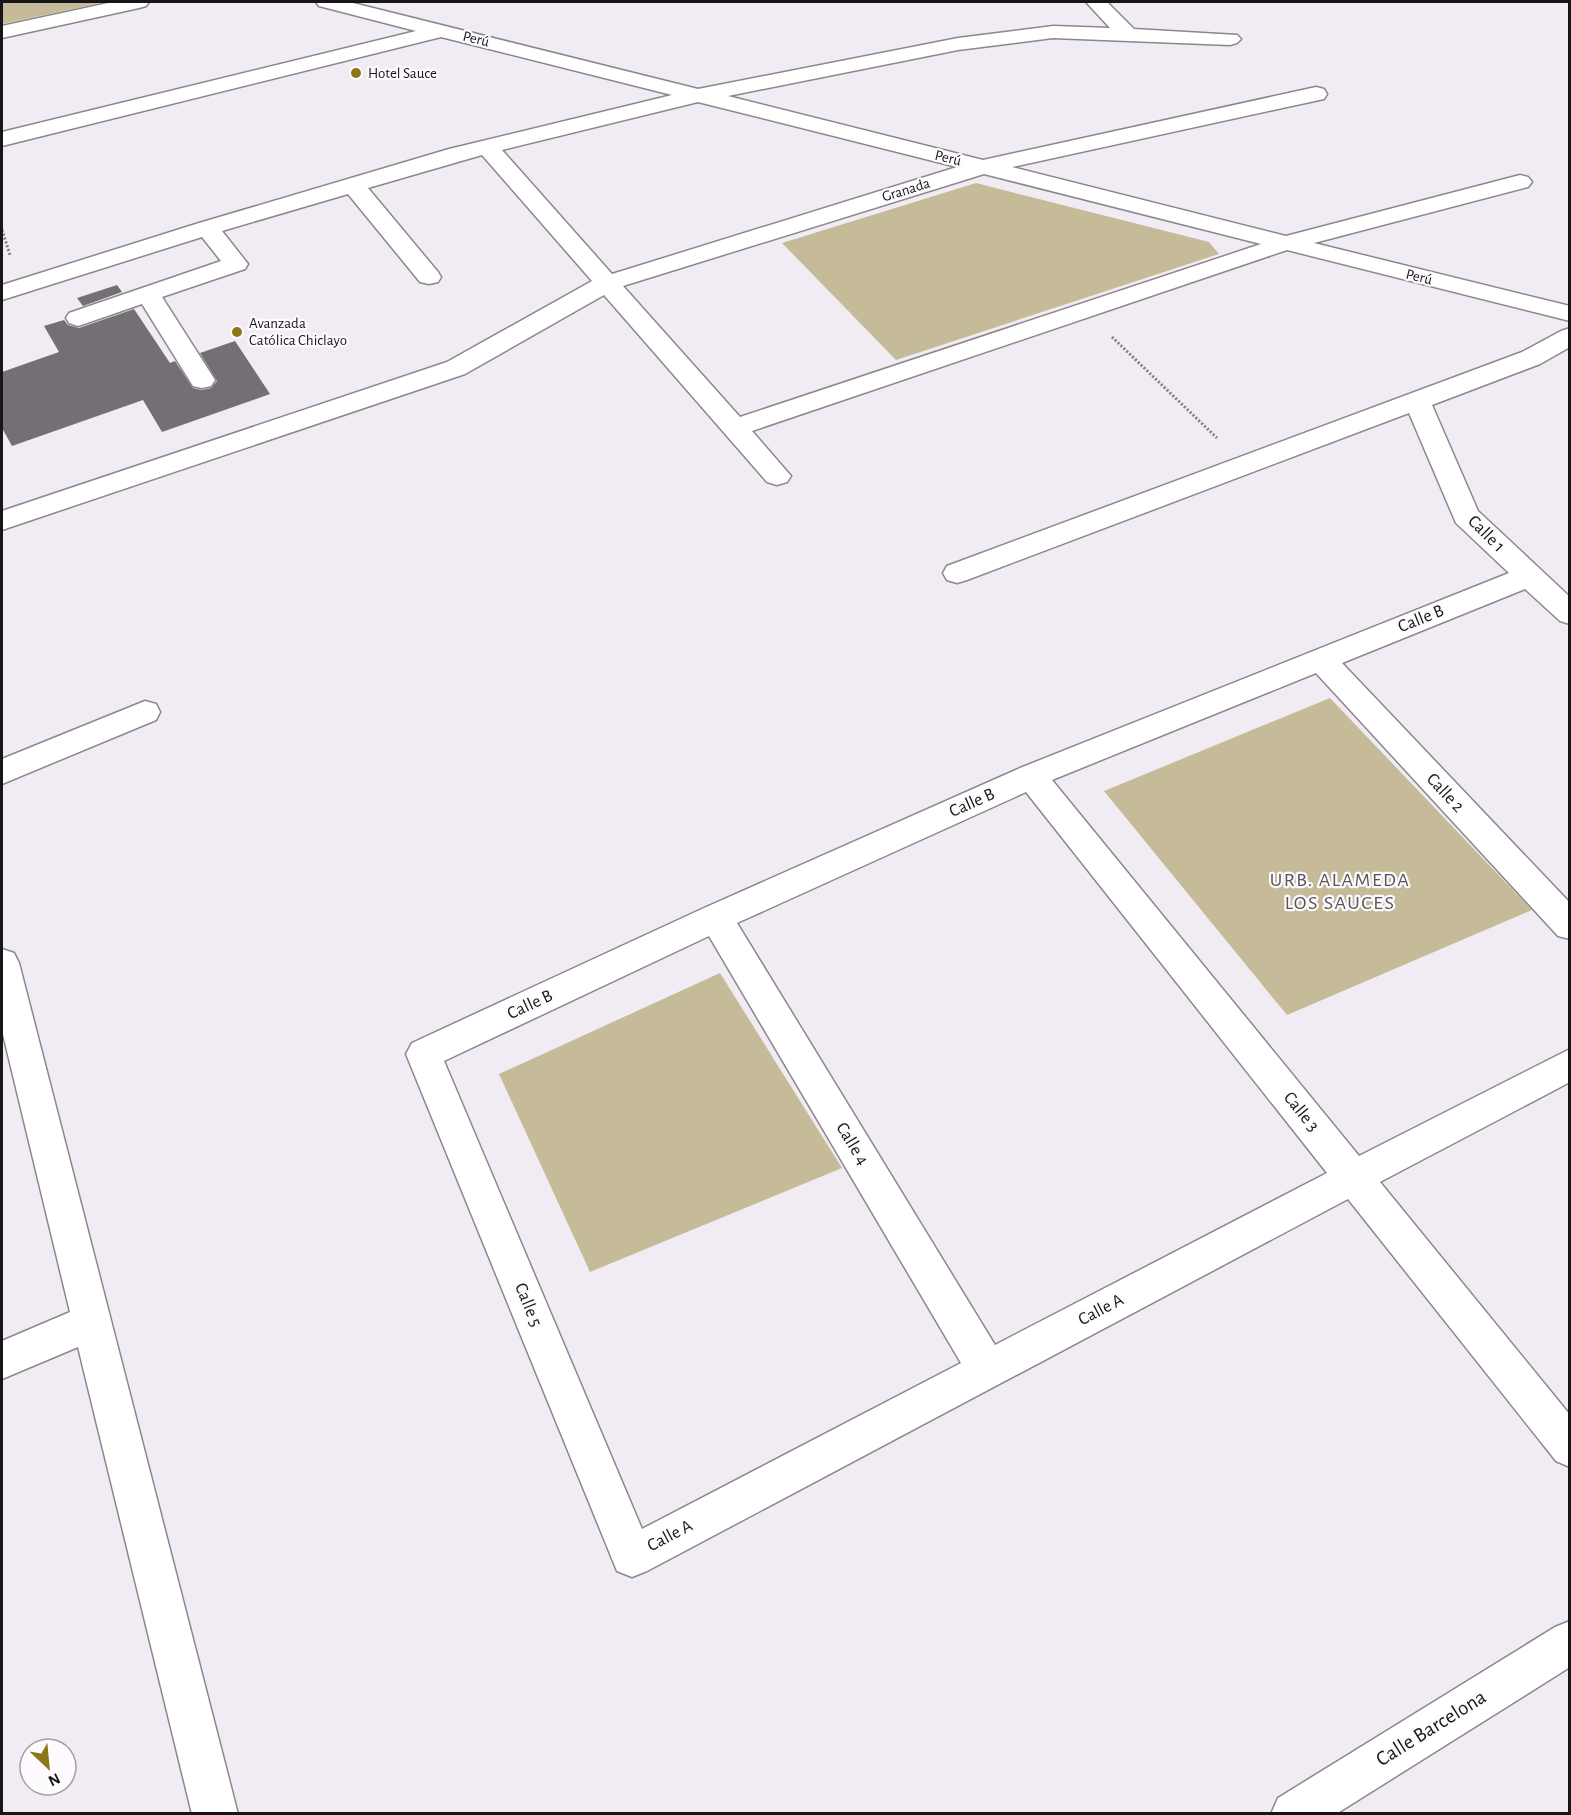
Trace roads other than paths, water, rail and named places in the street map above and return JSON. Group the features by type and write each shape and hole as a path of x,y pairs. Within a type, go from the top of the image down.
{"street":[{"path":"2,32 139,2"},
{"name":"Perú","path":"326,2 1569,314"},
{"path":"1096,2 1129,36"},
{"path":"2,139 442,31"},
{"path":"2,293 207,228 353,185 488,147 700,95 958,44 1053,32 1230,39"},
{"name":"Granada","path":"2,521 456,368 607,283 982,167 1317,94"},
{"path":"488,147 777,476"},
{"path":"735,428 1285,243 1520,182"},
{"path":"353,185 429,277"},
{"path":"78,318 236,264 207,228"},
{"path":"147,294 202,380"},
{"path":"957,573 1531,358 1569,336"},
{"name":"Calle 1","path":"1417,401 1466,516 1569,614"},
{"name":"Calle B","path":"424,1054 716,918 1031,776 1529,576"},
{"name":"Calle 2","path":"1320,659 1569,926"},
{"path":"2,772 145,712"},
{"name":"Calle 3","path":"1031,776 1569,1447"},
{"name":"Calle 4","path":"716,918 987,1369"},
{"path":"2,963 215,1814"},
{"name":"Calle 5","path":"424,1054 632,1556"},
{"name":"Calle A","path":"632,1556 1569,1064"},
{"path":"2,1360 92,1322"},
{"name":"Calle Barcelona","path":"1294,1814 1569,1642"}],"place":[{"name":"Hotel Sauce","path":"356,73"},
{"name":"Avanzada Católica Chiclayo","path":"237,332"}],"district":[{"name":"URB. ALAMEDA LOS SAUCES","path":"1340,892"}]}
